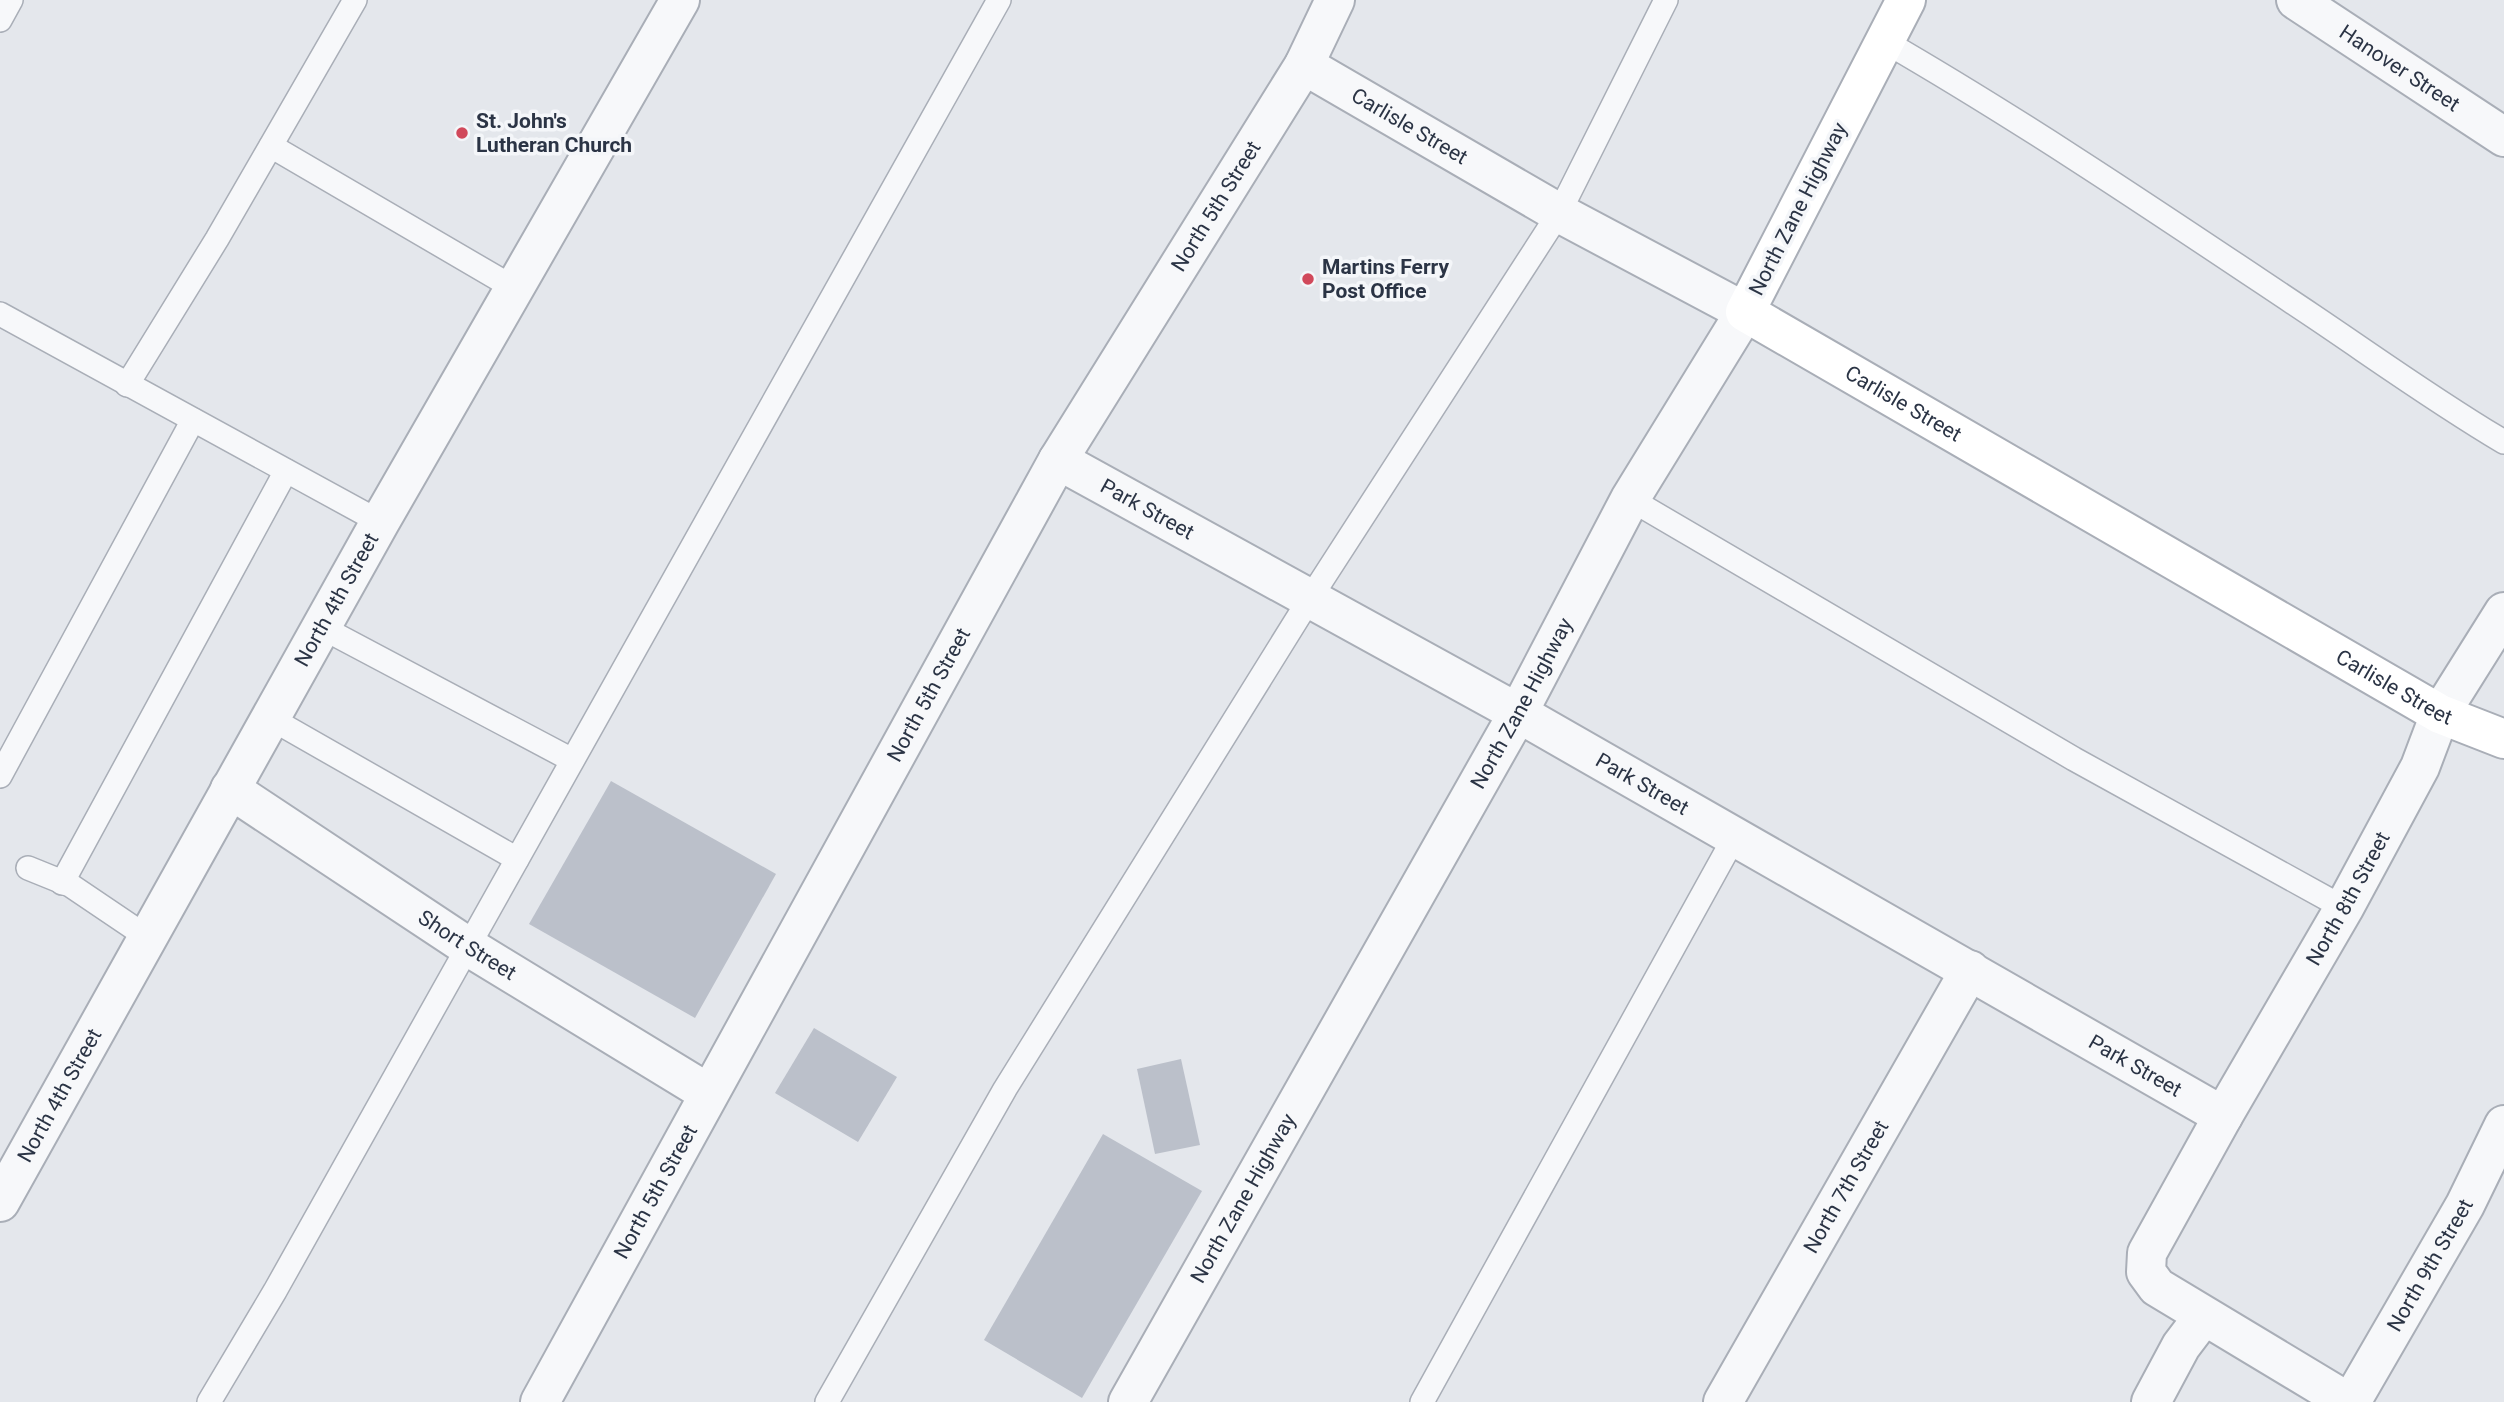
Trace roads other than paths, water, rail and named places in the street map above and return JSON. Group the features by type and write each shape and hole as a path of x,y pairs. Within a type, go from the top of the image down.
{"main road":[{"name":"North Zane Highway","path":"1745,312 1906,0"},
{"name":"Carlisle Street","path":"1745,312 2440,714 2504,739"}],"street":[{"name":"North 4th Street","path":"0,1202 380,522 680,0"},
{"name":"North 5th Street","path":"540,1402 1058,460 1304,65 1335,0"},
{"name":"Hanover Street","path":"2296,0 2504,137"},
{"name":"Carlisle Street","path":"1304,65 1559,213 1745,312"},
{"name":"North Zane Highway","path":"1128,1402 1518,713 1630,499 1745,312"},
{"name":"Park Street","path":"1058,460 1518,713 2222,1116"},
{"name":"North 8th Street","path":"2203,1317 2157,1287 2146,1272 2147,1253 2153,1238 2344,908 2420,768 2440,714 2504,612"},
{"name":"Short Street","path":"230,789 467,946 708,1093"},
{"name":"North 7th Street","path":"1723,1402 1970,971"},
{"name":"North 9th Street","path":"2350,1402 2465,1205 2504,1125"},
{"path":"2151,1402 2181,1346 2203,1317 2350,1402"}],"lane":[{"path":"0,20 11,0"},
{"path":"127,385 271,146 355,0"},
{"path":"209,1402 275,1291 999,0"},
{"path":"827,1402 1005,1089 1309,600 1559,213 1666,0"},
{"path":"1884,41 1967,89 2164,216 2437,402 2504,442"},
{"path":"271,146 514,288"},
{"path":"0,314 380,522"},
{"path":"0,776 193,420"},
{"path":"62,883 286,471"},
{"path":"1630,499 2074,759 2344,908"},
{"path":"321,627 572,760"},
{"path":"270,718 517,859"},
{"path":"1422,1402 1735,836"},
{"path":"28,868 62,883 147,937"}],"place":[{"name":"St. John's Lutheran Church","path":"462,133"},
{"name":"Martins Ferry Post Office","path":"1308,279"}]}
